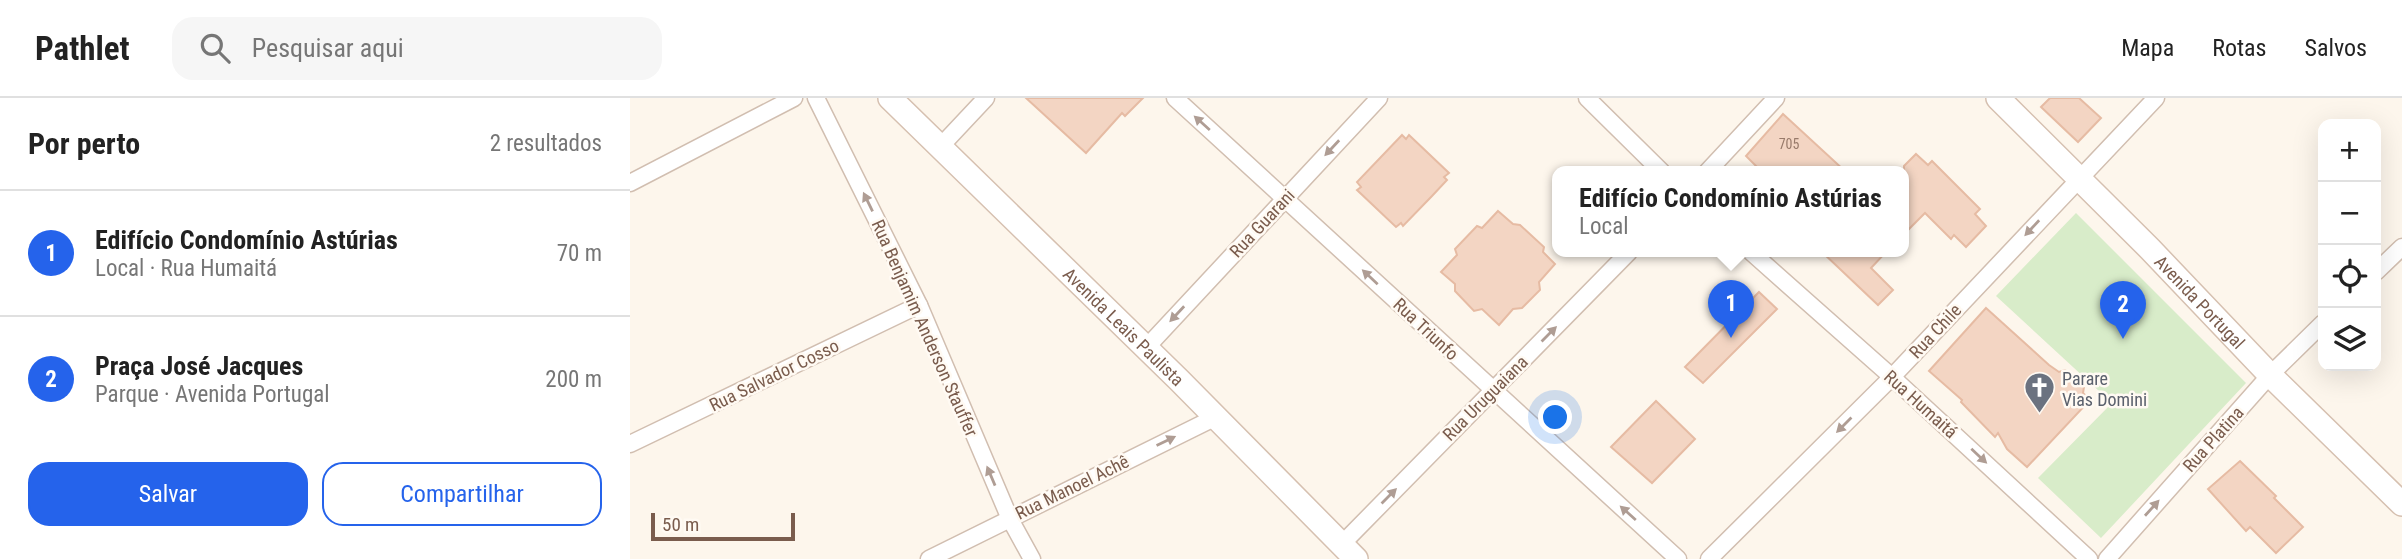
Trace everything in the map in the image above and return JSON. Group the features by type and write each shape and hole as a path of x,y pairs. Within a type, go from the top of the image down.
{"street":[{"path":"630,183 794,98"},
{"name":"Rua Benjamim Anderson Stauffer","path":"816,98 919,305 1010,519 1032,559"},
{"name":"Avenida Leais Paulista","path":"890,98 1216,417 1349,552"},
{"path":"940,147 986,98"},
{"name":"Rua Triunfo","path":"1175,98 1678,559"},
{"name":"Rua Guarani","path":"1146,348 1379,98"},
{"path":"1587,98 1656,166"},
{"path":"1713,166 1776,98"},
{"name":"Avenida Portugal","path":"1998,98 2150,249 2270,375 2402,504"},
{"name":"Rua Chile","path":"1709,559 1892,377 2155,98"},
{"path":"2381,267 2402,247"},
{"name":"Rua Uruguaiana","path":"1349,552 1493,391 1624,257"},
{"name":"Rua Humaitá","path":"1757,257 1892,377 2089,559"},
{"name":"Rua Salvador Cosso","path":"630,444 919,305"},
{"name":"Rua Platina","path":"2106,559 2270,375 2318,328"},
{"name":"Rua Manoel Achê","path":"929,559 1216,417"}],"green space":[{"path":"2076,213 2246,383 2101,538 2038,478 2112,403 1996,296"}],"building":[{"path":"1026,98 1143,98 1125,116 1122,113 1086,153"},
{"path":"2050,98 2079,98 2101,118 2078,142 2041,107"},
{"path":"1783,114 1839,166 1756,166 1746,156"},
{"path":"1402,135 1406,139 1409,135 1449,173 1444,177 1447,180 1403,226 1401,223 1396,227 1357,190 1361,187 1357,182"},
{"path":"1916,154 1928,165 1932,161 1980,209 1975,214 1986,226 1966,247 1954,235 1951,239 1925,213 1909,229 1909,166 1904,166"},
{"path":"1498,211 1513,224 1520,225 1544,247 1543,252 1555,264 1539,282 1540,290 1522,308 1513,309 1499,325 1482,309 1474,311 1455,291 1455,284 1441,272 1457,255 1455,249 1477,226 1482,228"},
{"path":"1827,257 1881,257 1871,268 1893,290 1878,305"},
{"path":"1759,292 1777,309 1703,383 1685,367"},
{"path":"1986,308 2049,365 2059,372 2065,370 2076,377 2084,387 2083,393 2090,400 2027,467 2007,449 1998,433 1995,437 1962,400 1929,371"},
{"path":"1656,401 1695,439 1652,483 1611,447"},
{"path":"2240,461 2303,527 2276,553 2250,527 2246,531 2208,489"}],"place":[{"name":"Edifício Condomínio Astúrias","path":"1731,338"},
{"name":"Praça José Jacques","path":"2123,339"},
{"name":"Parare Vias Domini","path":"2039,415"}]}
